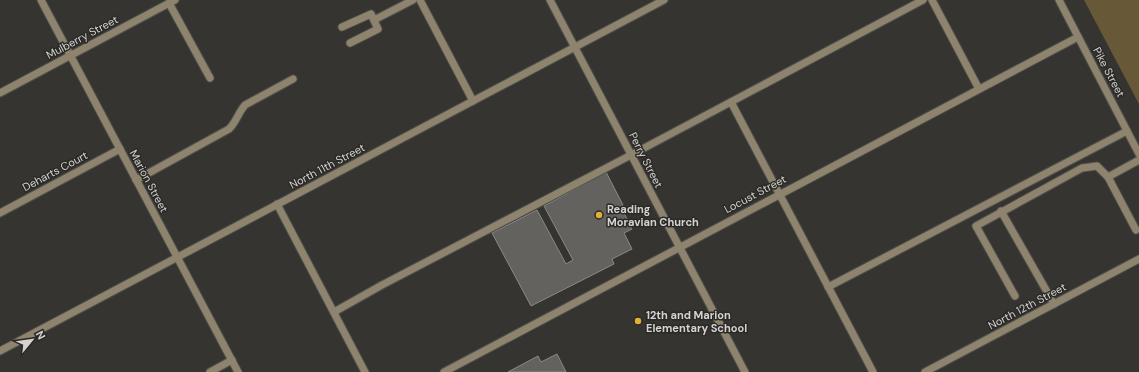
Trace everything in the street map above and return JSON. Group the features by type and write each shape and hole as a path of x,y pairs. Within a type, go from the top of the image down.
{"street":[{"name":"Marion Street","path":"41,0 238,372"},
{"path":"374,20 413,0"},
{"path":"420,0 473,101"},
{"name":"Perry Street","path":"550,0 745,372"},
{"name":"North 11th Street","path":"0,351 664,0"},
{"path":"334,312 382,285 923,0"},
{"path":"932,0 979,89"},
{"name":"Pike Street","path":"1059,0 1139,154"},
{"name":"Mulberry Street","path":"0,93 172,1"},
{"path":"172,1 210,78"},
{"path":"342,27 371,14 378,29 350,43"},
{"name":"Locust Street","path":"444,372 1078,37"},
{"path":"136,180 229,129 236,122 240,111 245,105 293,79"},
{"path":"731,102 873,372"},
{"path":"828,287 1127,131"},
{"name":"Deharts Court","path":"0,213 120,149"},
{"path":"1108,177 1139,160"},
{"path":"1015,296 976,226 1002,211 1082,168 1096,166 1108,177 1136,230"},
{"path":"278,204 365,372"},
{"path":"1002,211 1054,304"},
{"name":"North 12th Street","path":"925,372 1139,259"},
{"path":"210,372 232,360"}],"shaded area":[{"path":"1084,0 1139,0 1139,104"}],"building":[{"path":"606,172 623,205 621,207 632,229 624,233 632,249 612,259 614,264 531,306 492,233 537,210 566,264 573,260 544,206"},
{"path":"557,354 566,372 508,372 538,356 541,362"}],"place":[{"name":"Reading Moravian Church","path":"599,215"},
{"name":"12th and Marion Elementary School","path":"638,321"}]}
